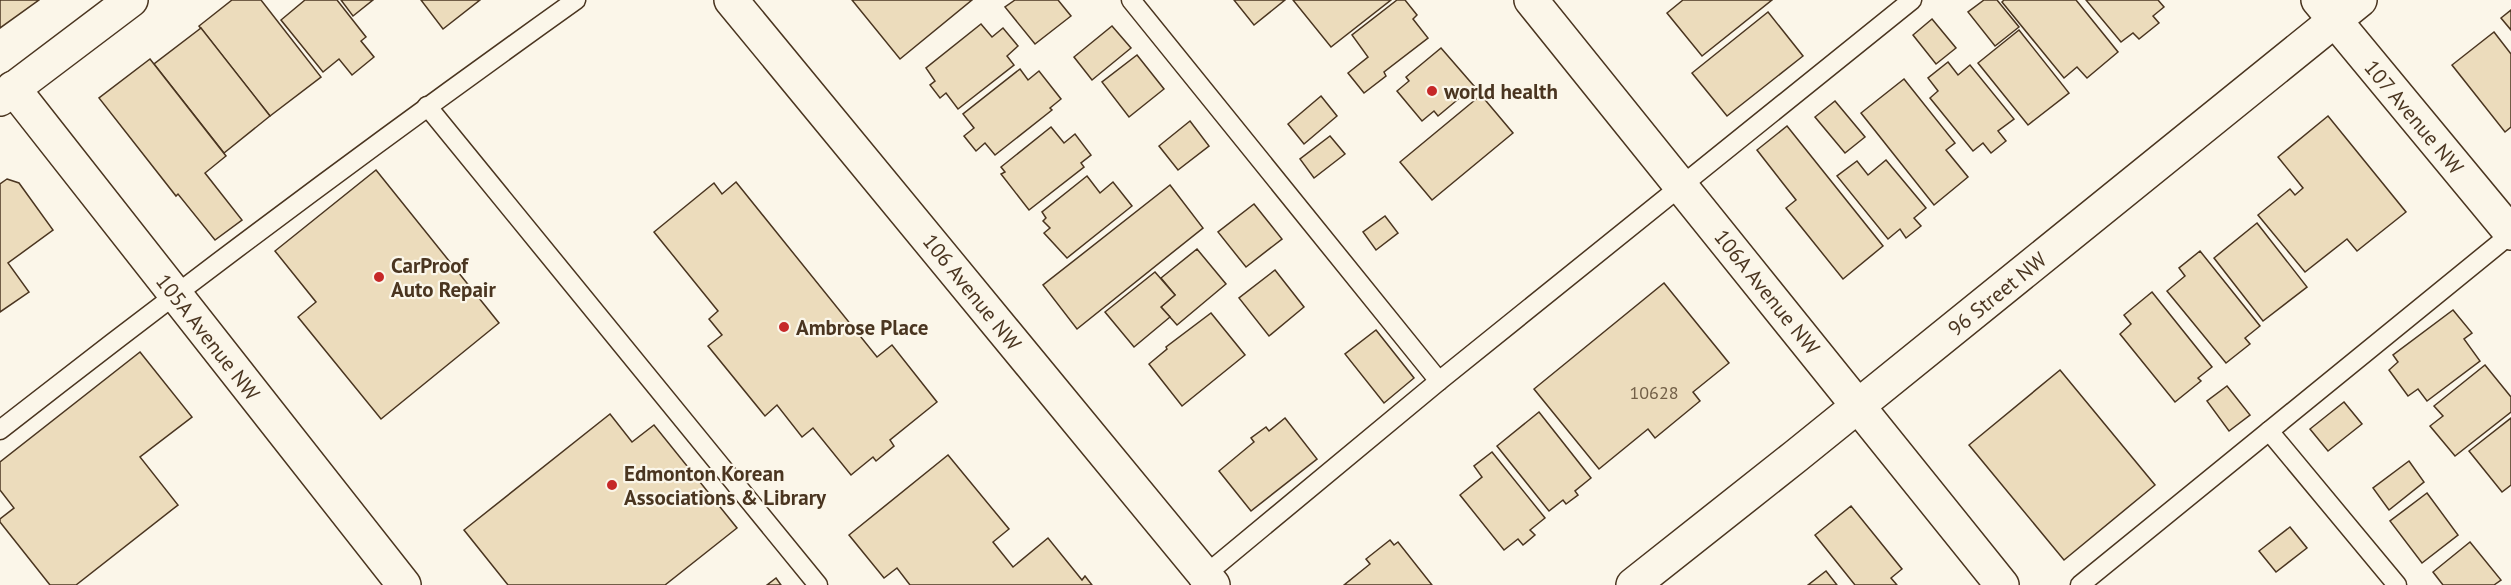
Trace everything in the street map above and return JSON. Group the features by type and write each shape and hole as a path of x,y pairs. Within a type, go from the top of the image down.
{"street":[{"path":"7,94 131,0"},
{"name":"106 Avenue NW","path":"731,0 1204,582"},
{"name":"106A Avenue NW","path":"1531,0 2002,585"},
{"name":"96 Street NW","path":"1633,585 1858,406 2326,10 2360,0"},
{"name":"107 Avenue NW","path":"2326,10 2511,234"},
{"name":"105A Avenue NW","path":"7,94 174,295 404,585"}],"lane":[{"path":"0,430 174,295 427,106 576,0"},
{"path":"1131,0 1439,381"},
{"path":"1204,582 1439,381 1912,0"},
{"path":"427,106 818,585"},
{"path":"2080,585 2511,234"},
{"path":"2269,431 2397,585"}],"building":[{"path":"0,0 39,0 0,28"},
{"path":"232,0 261,0 321,77 270,116 199,26"},
{"path":"305,0 337,0 366,37 361,41 374,57 352,75 339,59 323,72 281,20"},
{"path":"341,0 373,0 353,16"},
{"path":"421,0 480,0 443,29"},
{"path":"852,0 972,0 900,59"},
{"path":"1015,0 1058,0 1071,16 1035,44 1005,7"},
{"path":"1234,0 1285,0 1254,25"},
{"path":"1293,0 1391,0 1331,47"},
{"path":"1397,0 1405,0 1417,15 1413,19 1428,38 1384,72 1386,76 1364,93 1348,73 1368,57 1352,35"},
{"path":"1683,0 1772,0 1702,56 1667,13"},
{"path":"1984,0 1997,0 2019,27 1995,46 1968,12"},
{"path":"2004,0 2076,0 2118,52 2087,78 2077,67 2064,78 2002,2"},
{"path":"2086,0 2158,0 2164,7 2153,16 2159,23 2139,39 2133,33 2121,42"},
{"path":"2511,10 2511,30 2501,18"},
{"path":"1768,12 1803,56 1727,116 1692,73"},
{"path":"1932,19 1956,48 1936,64 1913,35"},
{"path":"981,24 992,37 1003,28 1018,46 1007,56 1014,65 958,109 946,93 940,98 930,85 935,81 926,68"},
{"path":"1112,26 1131,48 1092,80 1074,57"},
{"path":"201,28 270,116 224,153 154,64"},
{"path":"2019,30 2069,93 2028,125 1978,63"},
{"path":"2494,32 2511,54 2511,127 2505,132 2452,65"},
{"path":"1441,48 1474,86 1438,116 1434,111 1422,121 1397,91 1409,81 1406,77"},
{"path":"1137,55 1164,89 1129,117 1102,82"},
{"path":"150,59 226,156 205,173 242,220 215,240 178,194 176,196 99,98"},
{"path":"1948,62 1958,75 1970,65 2014,119 1998,131 2006,141 1991,153 1983,143 1973,151 1930,98 1938,91 1928,78"},
{"path":"1020,69 1028,80 1039,71 1061,99 1050,108 1052,110 995,155 985,143 976,151 964,136 974,128 963,114"},
{"path":"1904,79 1955,143 1946,150 1968,177 1934,205 1861,113"},
{"path":"1481,95 1513,133 1432,200 1400,162"},
{"path":"1321,96 1337,116 1304,144 1288,124"},
{"path":"1835,101 1865,137 1845,153 1815,117"},
{"path":"2328,116 2406,212 2357,251 2347,239 2305,272 2258,215 2290,189 2295,195 2303,188 2278,157"},
{"path":"1190,121 1209,146 1178,170 1159,146"},
{"path":"1787,126 1883,246 1843,279 1786,208 1796,200 1757,150"},
{"path":"1051,127 1064,143 1075,134 1091,155 1081,163 1084,167 1029,210 1001,174 1005,172 1001,167"},
{"path":"1330,136 1345,154 1314,178 1300,159"},
{"path":"1886,160 1926,208 1914,218 1921,226 1906,238 1900,229 1888,239 1837,176 1857,161 1868,175"},
{"name":"CarProof Auto Repair","path":"376,170 499,323 381,419 298,317 316,302 275,251"},
{"path":"1087,176 1100,193 1113,182 1132,206 1067,258 1044,233 1050,228 1043,221 1046,218 1042,212"},
{"path":"7,179 19,183 53,230 8,263 29,292 0,312 0,184"},
{"name":"Ambrose Place","path":"736,182 877,357 892,345 937,402 890,440 894,446 876,461 873,457 851,475 813,428 802,437 777,405 765,416 708,346 722,335 709,319 718,311 654,232 714,183 722,194"},
{"path":"1170,185 1203,228 1077,329 1043,285"},
{"path":"1254,204 1282,239 1246,267 1218,232"},
{"path":"1385,216 1398,233 1376,250 1363,232"},
{"path":"2257,223 2307,287 2263,321 2214,258"},
{"path":"1197,249 1226,284 1177,325 1161,307 1175,295 1161,278"},
{"path":"2200,251 2260,326 2245,338 2250,344 2226,363 2167,291 2185,276 2179,268"},
{"path":"1275,270 1304,307 1269,336 1239,298"},
{"path":"1155,272 1175,295 1161,307 1170,317 1134,347 1105,312"},
{"path":"1664,283 1729,363 1693,392 1700,401 1655,438 1648,429 1599,469 1534,389"},
{"path":"2152,292 2212,367 2198,378 2201,381 2175,402 2120,334 2131,324 2124,315"},
{"path":"2453,310 2472,333 2464,339 2480,361 2427,401 2418,389 2408,396 2389,370 2398,362 2393,355"},
{"path":"1211,313 1245,355 1182,406 1149,364 1167,349 1166,347"},
{"path":"1376,330 1414,378 1384,403 1345,354"},
{"path":"140,352 192,417 140,457 178,505 76,585 50,585 0,522 0,519 14,508 0,490 0,462"},
{"path":"2485,365 2511,397 2511,412 2455,456 2430,426 2443,416 2434,406"},
{"path":"2060,370 2155,485 2064,560 1969,445"},
{"path":"2227,386 2250,415 2229,431 2207,401"},
{"path":"2344,402 2362,424 2328,451 2310,429"},
{"path":"1539,412 1591,478 1575,491 1578,495 1566,504 1563,500 1549,511 1497,446"},
{"name":"Edmonton Korean Associations & Library","path":"610,414 632,442 654,425 737,528 665,585 508,585 464,530"},
{"path":"1285,418 1317,459 1251,511 1219,471 1254,442 1251,438 1266,427 1269,431"},
{"path":"2511,418 2511,485 2502,492 2469,451"},
{"path":"1492,452 1545,518 1530,530 1535,535 1523,545 1518,539 1504,550 1460,495 1482,477 1474,466"},
{"path":"948,455 1009,529 993,542 1013,567 1048,538 1082,580 1085,576 1092,585 910,585 897,568 884,578 849,535"},
{"path":"2409,461 2424,482 2389,510 2373,488"},
{"path":"2427,493 2458,535 2422,563 2390,521"},
{"path":"1851,506 1902,569 1891,578 1897,585 1855,585 1815,535"},
{"path":"2290,527 2307,548 2276,572 2259,551"},
{"path":"1390,540 1394,545 1398,542 1432,585 1344,585 1370,564 1366,559"},
{"path":"2470,542 2501,580 2494,585 2443,585 2433,572"},
{"path":"1826,571 1837,585 1808,585"},
{"path":"776,578 781,585 767,585"}],"place":[{"name":"world health","path":"1432,91"},
{"name":"CarProof Auto Repair","path":"379,277"},
{"name":"Ambrose Place","path":"784,327"},
{"name":"Edmonton Korean Associations & Library","path":"612,485"}]}
